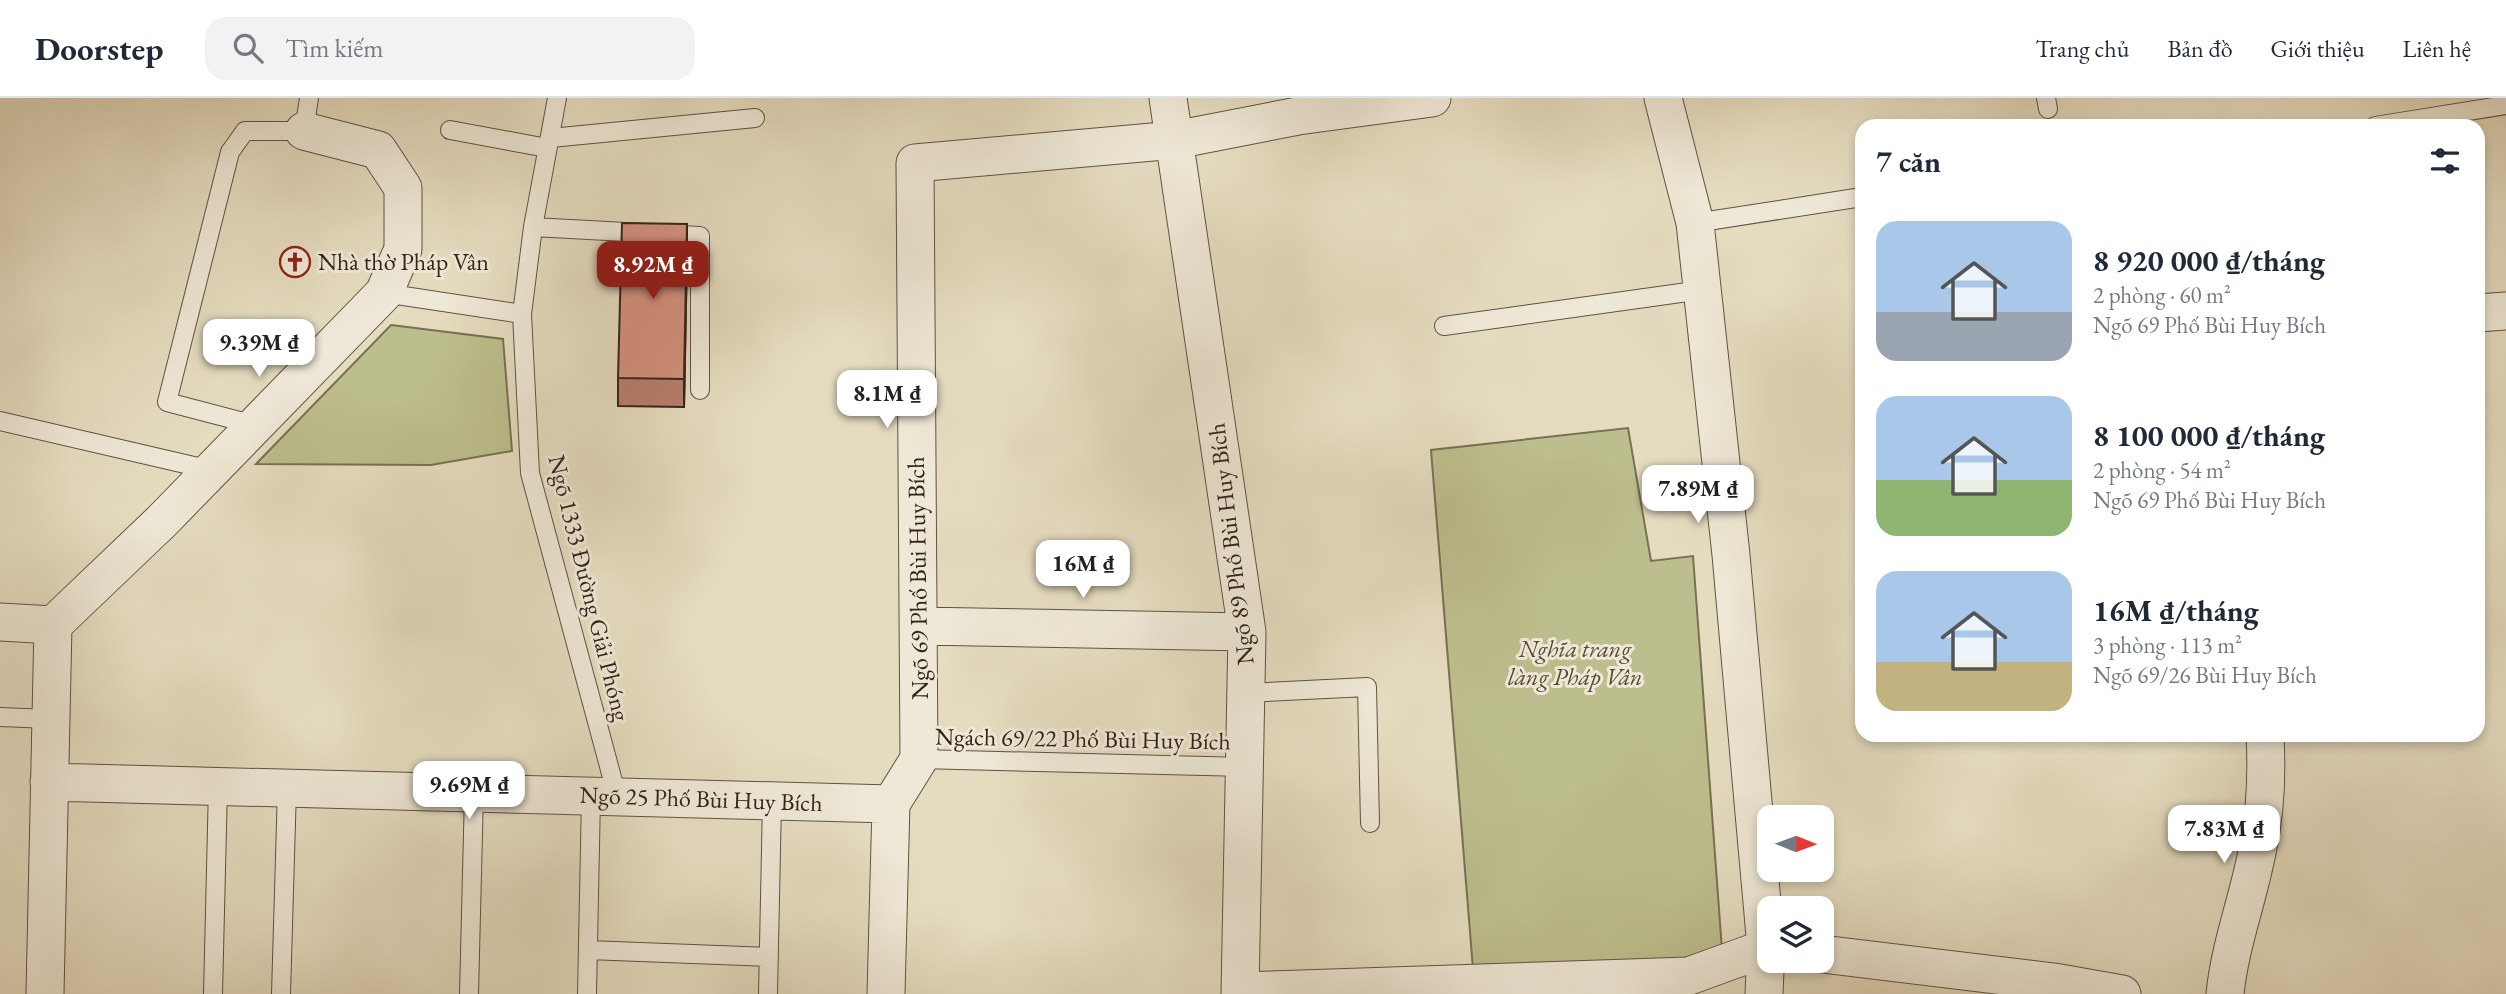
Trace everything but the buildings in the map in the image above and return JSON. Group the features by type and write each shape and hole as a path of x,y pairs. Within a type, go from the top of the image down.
{"street":[{"name":"Ngõ 89 Phố Bùi Huy Bích","path":"1168,98 1247,632 1240,993"},
{"path":"1175,140 1297,116 1432,98"},
{"path":"1663,98 1695,223 1731,555 1763,896"},
{"path":"46,994 53,625 211,470 384,293 403,249 403,188 378,150 307,114"},
{"name":"Ngõ 69 Phố Bùi Huy Bích","path":"919,760 915,163 1175,140"},
{"path":"2485,312 2506,311"},
{"path":"0,622 53,625"},
{"path":"919,626 1247,632"},
{"path":"2225,994 2228,961 2258,850 2264,813 2265,742"},
{"path":"886,994 891,804 919,760"},
{"name":"Ngõ 25 Phố Bùi Huy Bích","path":"49,782 891,804"},
{"path":"1240,993 1689,976 1757,951"},
{"path":"1834,956 2054,988 2122,994"},
{"path":"1764,994 1766,973"}],"lane":[{"name":"Ngõ 1333 Đường Giải Phóng","path":"557,98 533,226 522,314 530,473 604,796 588,950 587,994"},
{"path":"2419,119 2506,105"},
{"path":"255,425 167,402 230,152 244,131 307,114"},
{"path":"450,130 549,143 755,118"},
{"path":"1695,223 1855,198"},
{"path":"533,226 699,236 700,390"},
{"path":"1444,326 1702,290"},
{"path":"384,293 522,314"},
{"path":"0,421 211,470"},
{"path":"1247,693 1367,687 1370,823"},
{"path":"0,717 50,719"},
{"name":"Ngách 69/22 Phố Bùi Huy Bích","path":"919,760 1245,767"},
{"path":"213,994 218,786"},
{"path":"281,994 287,788"},
{"path":"469,994 474,793"},
{"path":"768,994 772,801"},
{"path":"588,950 769,957"}],"green space":[{"path":"391,325 503,339 512,451 431,465 256,464"},
{"name":"Nghĩa trang làng Pháp Vân","path":"1628,428 1651,561 1693,556 1722,950 1683,958 1473,969 1431,450"}],"place":[{"name":"Nhà thờ Pháp Vân","path":"295,262"}]}
